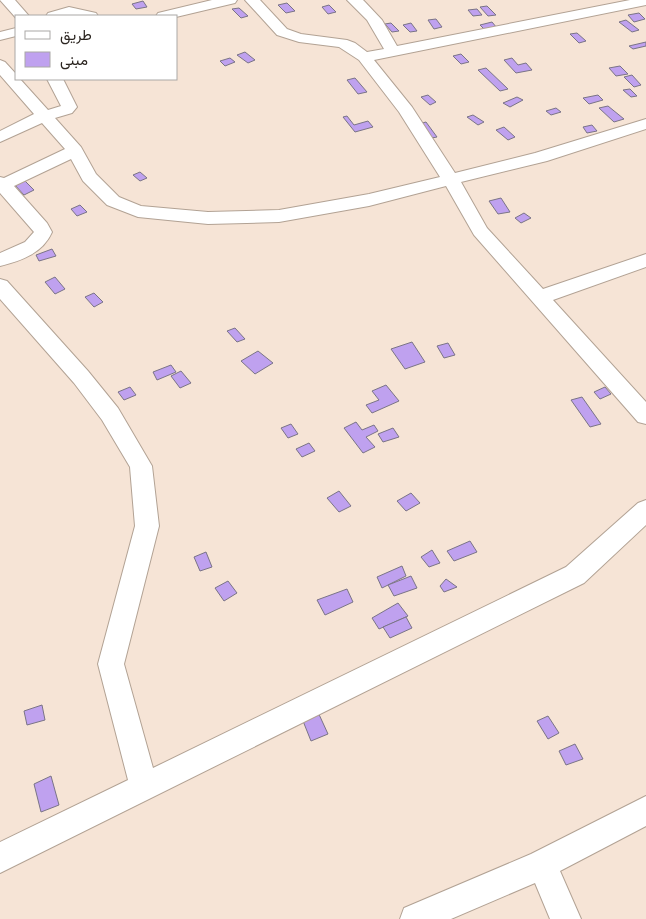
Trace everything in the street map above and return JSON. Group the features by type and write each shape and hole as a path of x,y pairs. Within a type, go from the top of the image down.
{"street":[{"path":"7,0 21,15"},
{"path":"167,15 230,0"},
{"path":"252,0 282,32 299,38 342,43 350,46 364,57 406,110 452,180 480,231 646,416"},
{"path":"354,0 367,12 383,32 393,52"},
{"path":"364,57 646,1"},
{"path":"56,15 69,11 87,15"},
{"path":"0,36 15,32"},
{"path":"0,65 75,150 89,177 106,195 124,206 138,211 208,218 279,216 369,200 540,157 646,124"},
{"path":"0,137 43,116 66,110 69,107 56,80"},
{"path":"0,260 33,246 38,242 43,232 41,227 1,184 75,150"},
{"path":"540,297 646,260"},
{"path":"0,286 110,414 141,466 147,526 111,664 144,787"},
{"path":"0,858 575,575 646,510"},
{"path":"415,919 542,865 646,810"},
{"path":"542,865 566,919"}],"building":[{"path":"143,1 147,7 136,9 132,4"},
{"path":"287,3 295,11 286,13 278,5"},
{"path":"329,5 336,12 328,14 322,7"},
{"path":"487,6 496,15 488,16 480,7"},
{"path":"239,8 248,16 241,18 232,9"},
{"path":"477,9 482,15 473,16 468,10"},
{"path":"639,13 645,19 634,22 628,15"},
{"path":"436,19 442,27 434,29 428,20"},
{"path":"626,20 639,30 632,32 619,22"},
{"path":"492,22 497,28 485,30 480,25"},
{"path":"391,23 399,31 392,32 385,24"},
{"path":"411,23 417,31 410,32 403,25"},
{"path":"577,33 586,41 579,43 570,34"},
{"path":"646,42 646,46 633,49 629,46"},
{"path":"245,52 255,60 248,63 237,55"},
{"path":"461,54 469,62 461,64 453,56"},
{"path":"230,58 235,62 225,66 220,61"},
{"path":"512,58 518,65 526,63 532,70 516,73 504,60"},
{"path":"620,66 628,74 616,76 609,68"},
{"path":"486,68 508,89 500,91 478,70"},
{"path":"632,75 641,85 634,87 624,77"},
{"path":"355,78 367,92 358,94 347,80"},
{"path":"630,89 637,96 631,97 623,90"},
{"path":"428,95 436,102 430,105 421,97"},
{"path":"598,95 603,100 589,104 583,98"},
{"path":"517,97 523,100 510,107 503,103"},
{"path":"608,106 624,119 614,122 599,108"},
{"path":"556,108 561,112 551,115 546,111"},
{"path":"473,115 484,122 478,125 467,117"},
{"path":"347,116 354,125 368,121 373,127 355,132 343,117"},
{"path":"426,122 437,137 426,139 415,125"},
{"path":"592,125 597,131 587,133 583,127"},
{"path":"504,127 515,137 508,140 496,130"},
{"path":"140,172 147,178 140,181 133,175"},
{"path":"24,180 34,190 24,195 14,184"},
{"path":"501,198 510,212 498,214 489,201"},
{"path":"80,205 87,212 77,216 71,209"},
{"path":"524,213 531,218 521,223 515,218"},
{"path":"52,249 56,256 39,261 36,255"},
{"path":"55,277 65,289 55,294 45,282"},
{"path":"94,293 103,302 94,307 85,297"},
{"path":"235,328 245,339 237,342 227,331"},
{"path":"412,342 425,362 405,369 391,349"},
{"path":"448,343 455,355 444,358 437,346"},
{"path":"258,351 273,363 255,374 241,361"},
{"path":"171,365 176,372 157,380 153,372"},
{"path":"181,371 191,383 180,388 171,376"},
{"path":"386,385 399,401 372,413 366,405 379,400 372,391"},
{"path":"130,387 136,395 124,400 118,392"},
{"path":"605,387 611,394 600,399 594,392"},
{"path":"582,397 601,424 590,427 571,400"},
{"path":"356,422 362,430 374,425 378,431 366,437 375,447 363,453 344,428"},
{"path":"291,424 298,434 288,438 281,428"},
{"path":"393,428 399,437 383,442 378,434"},
{"path":"309,443 315,451 302,457 296,449"},
{"path":"339,491 351,506 339,512 327,498"},
{"path":"411,493 420,503 406,511 397,501"},
{"path":"470,541 477,552 454,561 447,551"},
{"path":"432,550 440,563 429,567 421,557"},
{"path":"206,552 212,567 200,571 194,557"},
{"path":"402,566 406,576 382,588 377,577"},
{"path":"411,576 417,588 394,596 388,585"},
{"path":"446,579 457,587 444,592 440,586"},
{"path":"228,581 237,593 224,601 215,588"},
{"path":"347,589 353,602 325,615 317,600"},
{"path":"398,603 408,616 379,629 372,618"},
{"path":"406,617 412,628 390,638 383,627"},
{"path":"42,705 45,720 27,725 24,711"},
{"path":"317,710 328,734 311,741 301,716"},
{"path":"548,716 559,733 548,739 537,721"},
{"path":"575,744 583,759 566,765 559,751"},
{"path":"51,776 59,805 41,812 34,784"}]}
